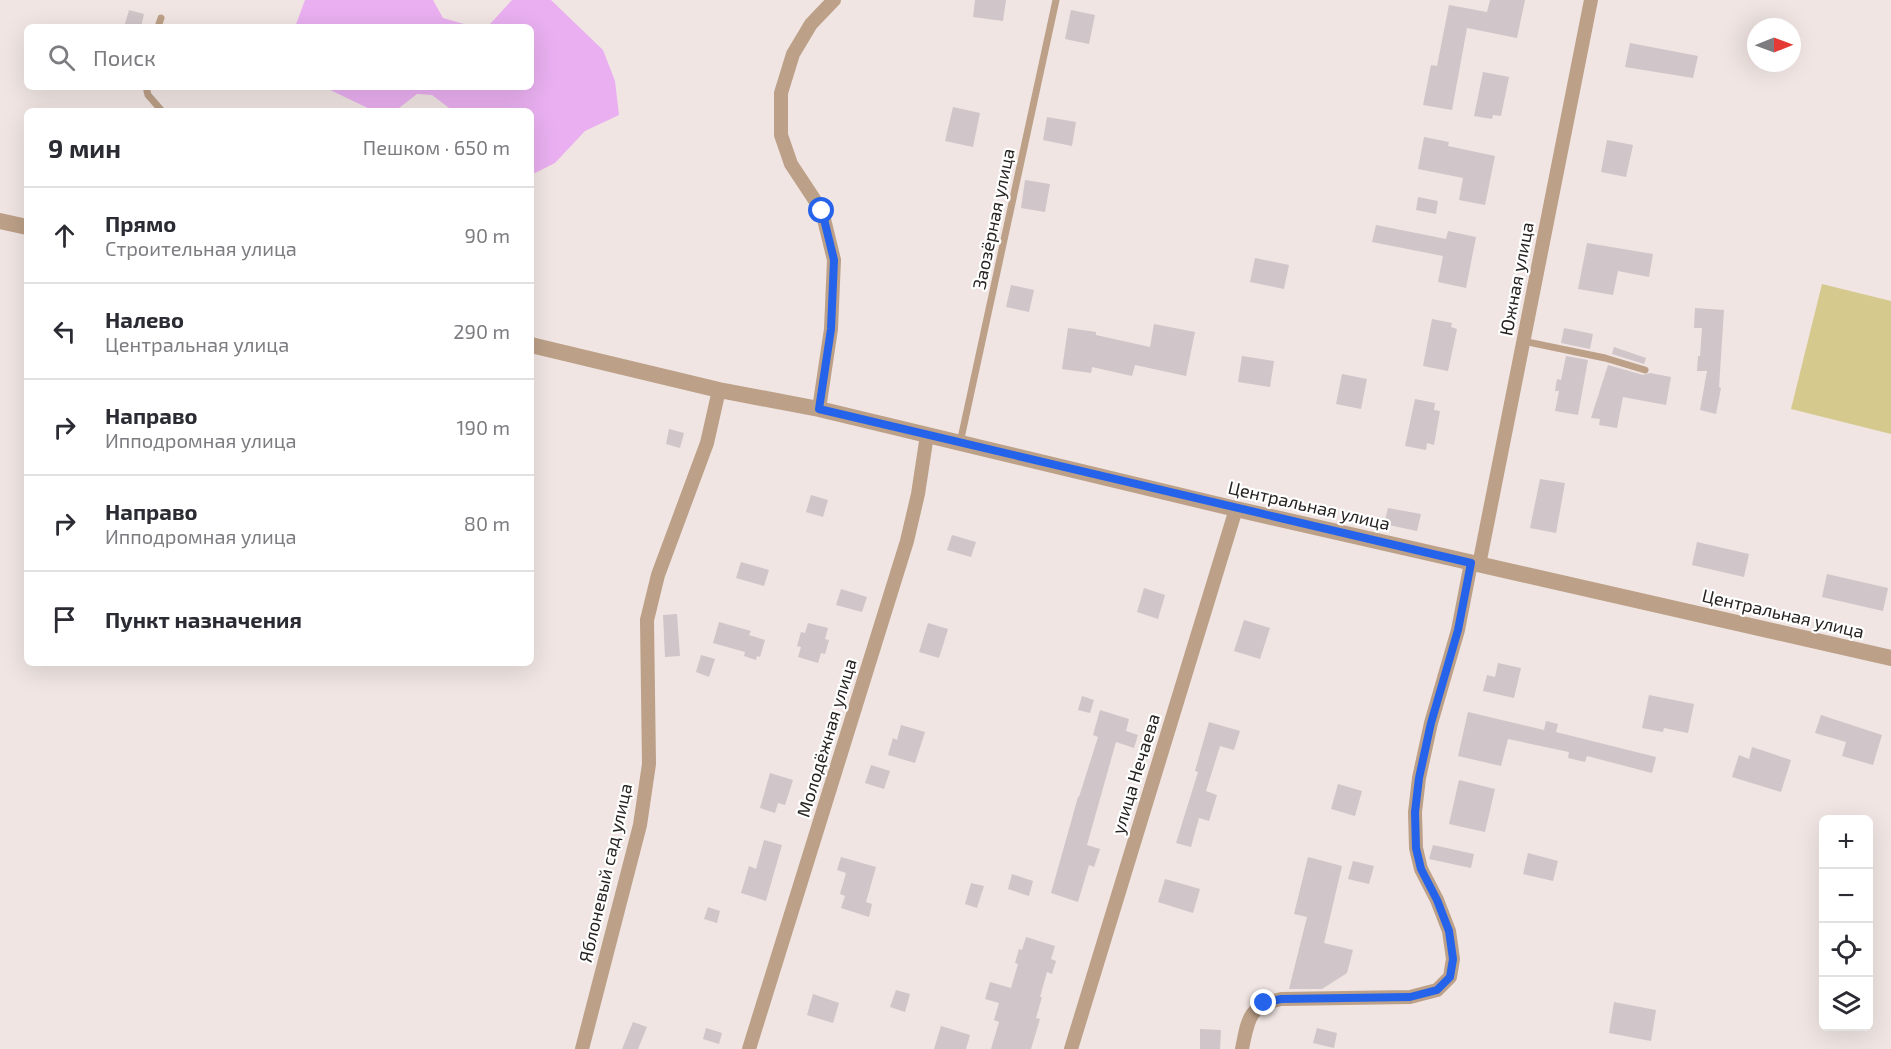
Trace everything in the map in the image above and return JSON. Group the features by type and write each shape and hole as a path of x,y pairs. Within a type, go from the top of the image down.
{"street":[{"path":"819,409 831,329 834,260 822,211 791,164 781,135 781,93 793,54 811,24 834,0"},
{"name":"Южная улица","path":"1242,1049 1253,1011 1264,1003 1281,999 1410,997 1437,990 1450,977 1453,959 1449,931 1437,900 1421,869 1416,848 1415,812 1419,778 1431,723 1475,564 1523,341 1591,0"},
{"path":"0,221 24,226"},
{"name":"Центральная улица","path":"534,346 719,390 819,409 1236,509 1891,658"},
{"name":"Яблоневый сад улица","path":"582,1049 640,825 649,764 647,620 658,575 707,443 719,390"},
{"name":"Молодёжная улица","path":"749,1049 907,542 918,494 927,435"},
{"name":"улица Нечаева","path":"1071,1049 1236,509"}],"lane":[{"name":"Заозёрная улица","path":"960,444 1056,0"},
{"path":"159,24 161,18"},
{"path":"147,90 148,95 159,108"},
{"path":"1523,341 1605,358 1645,370"}],"shaded area":[{"path":"305,0 433,0 443,18 464,24 296,24"},
{"path":"512,0 551,0 603,50 615,81 619,115 585,131 555,163 534,174 534,108 449,108 432,95 417,94 399,108 368,108 330,90 534,90 534,24 490,24"},
{"path":"1822,284 1891,301 1891,434 1791,409"}],"building":[{"path":"975,0 1006,0 1003,21 973,17"},
{"path":"1490,0 1525,0 1517,38 1467,28 1452,110 1423,105 1431,65 1437,66 1449,5 1487,12"},
{"path":"129,10 144,14 142,24 125,24"},
{"path":"1071,10 1095,15 1089,44 1065,39"},
{"path":"1630,43 1698,56 1693,78 1625,67"},
{"path":"1483,72 1509,77 1501,116 1493,115 1492,119 1474,116"},
{"path":"953,107 980,113 973,147 945,141"},
{"path":"1047,117 1076,122 1072,146 1043,140"},
{"path":"1424,137 1449,142 1448,146 1495,156 1485,205 1459,200 1463,178 1418,169"},
{"path":"1607,140 1633,145 1626,177 1601,172"},
{"path":"1025,180 1050,184 1045,212 1021,208"},
{"path":"1418,197 1438,201 1436,214 1416,210"},
{"path":"1376,225 1446,239 1448,231 1476,237 1466,288 1438,282 1443,256 1372,242"},
{"path":"1587,243 1653,254 1649,277 1618,271 1613,295 1578,289"},
{"path":"1255,258 1289,265 1284,289 1250,282"},
{"path":"1011,285 1034,290 1029,312 1006,307"},
{"path":"1695,308 1724,310 1719,387 1721,388 1716,414 1700,410 1707,371 1697,371 1702,328 1694,328"},
{"path":"1432,319 1452,323 1451,327 1457,329 1448,371 1423,366"},
{"path":"1154,324 1195,332 1186,376 1135,365 1132,376 1092,367 1091,373 1062,369 1068,328 1096,332 1096,335 1150,347"},
{"path":"1564,328 1593,334 1590,349 1561,343"},
{"path":"1614,347 1646,358 1644,364 1612,354"},
{"path":"1242,356 1274,361 1270,387 1238,382"},
{"path":"1566,356 1588,360 1578,415 1555,411 1559,391 1555,391 1557,379 1561,380"},
{"path":"1608,365 1643,375 1650,373 1671,377 1666,405 1623,397 1617,428 1599,425 1600,419 1591,418"},
{"path":"1342,374 1367,379 1361,409 1336,404"},
{"path":"1415,399 1435,403 1434,410 1440,411 1434,445 1427,443 1426,450 1405,446"},
{"path":"669,429 684,433 680,448 666,444"},
{"path":"1540,479 1565,483 1556,533 1530,528"},
{"path":"811,495 828,500 823,517 806,512"},
{"path":"1388,508 1421,514 1417,531 1384,524"},
{"path":"952,535 976,542 971,557 947,550"},
{"path":"1697,542 1749,554 1744,577 1692,565"},
{"path":"741,562 769,570 764,586 736,578"},
{"path":"1827,574 1888,588 1883,611 1822,597"},
{"path":"1144,588 1165,595 1158,619 1137,612"},
{"path":"841,589 867,597 862,612 836,605"},
{"path":"677,614 680,656 665,657 663,615"},
{"path":"1244,620 1270,628 1260,659 1234,651"},
{"path":"719,622 751,631 749,635 765,640 760,657 757,656 756,660 744,656 745,652 713,643"},
{"path":"808,623 828,628 825,639 829,640 825,654 821,653 818,663 798,657 801,647 797,646 801,632 805,633"},
{"path":"928,623 948,629 939,658 919,652"},
{"path":"701,655 715,659 709,677 696,672"},
{"path":"1498,663 1521,668 1514,698 1483,691 1487,675 1495,677"},
{"path":"1649,695 1694,704 1688,733 1664,728 1663,732 1642,728"},
{"path":"1082,696 1094,700 1090,713 1078,710"},
{"path":"1100,710 1129,719 1126,731 1138,735 1134,748 1116,742 1087,845 1100,849 1094,867 1089,865 1078,902 1051,893 1078,797 1098,737 1093,735"},
{"path":"1468,712 1544,730 1546,721 1558,724 1556,732 1656,757 1652,773 1587,756 1585,762 1568,758 1569,752 1508,739 1501,766 1458,756"},
{"path":"1821,715 1882,735 1873,765 1842,756 1846,742 1815,733"},
{"path":"1209,722 1240,731 1234,750 1220,746 1206,791 1217,795 1209,821 1199,818 1191,847 1176,843 1198,772 1195,771"},
{"path":"901,725 925,732 915,763 888,755 893,738 897,740"},
{"path":"1752,747 1791,760 1781,792 1732,777 1739,755 1749,759"},
{"path":"871,765 890,771 884,789 865,783"},
{"path":"770,773 793,780 785,805 778,803 775,813 760,808"},
{"path":"1459,780 1495,789 1485,832 1449,824"},
{"path":"1338,784 1362,791 1355,816 1331,809"},
{"path":"764,840 782,845 766,901 741,893 749,866 756,869"},
{"path":"1433,845 1474,854 1471,868 1429,859"},
{"path":"1528,853 1558,861 1553,881 1523,874"},
{"path":"841,857 876,867 866,902 872,904 869,917 841,908 845,896 840,894 846,873 837,870"},
{"path":"1308,857 1342,866 1324,943 1353,950 1347,973 1322,989 1289,989 1307,917 1294,914"},
{"path":"1353,861 1374,866 1369,884 1348,879"},
{"path":"1012,874 1033,881 1029,896 1008,889"},
{"path":"1165,879 1200,889 1193,913 1158,902"},
{"path":"971,883 984,886 977,908 965,904"},
{"path":"708,907 720,911 717,923 704,919"},
{"path":"1026,937 1055,946 1051,959 1056,961 1052,974 1047,972 1036,1018 1040,1019 1031,1049 991,1049 999,1022 994,1020 999,1003 985,999 990,982 1011,988 1018,964 1015,963 1019,949 1022,950"},
{"path":"896,990 910,994 905,1012 890,1007"},
{"path":"813,994 839,1003 833,1023 807,1015"},
{"path":"1614,1002 1656,1010 1651,1041 1609,1033"},
{"path":"633,1022 647,1027 638,1049 622,1049"},
{"path":"941,1026 970,1035 966,1049 934,1049"},
{"path":"706,1028 722,1033 719,1044 703,1039"},
{"path":"1317,1028 1337,1033 1334,1048 1313,1043"},
{"path":"1200,1029 1221,1030 1220,1049 1200,1049"}],"route":[{"path":"822,211 834,260 831,329 819,409 1471,563 1458,630 1431,723 1419,778 1415,812 1416,848 1421,869 1437,900 1449,931 1453,959 1450,977 1437,990 1410,997 1281,999 1264,1003"}]}
